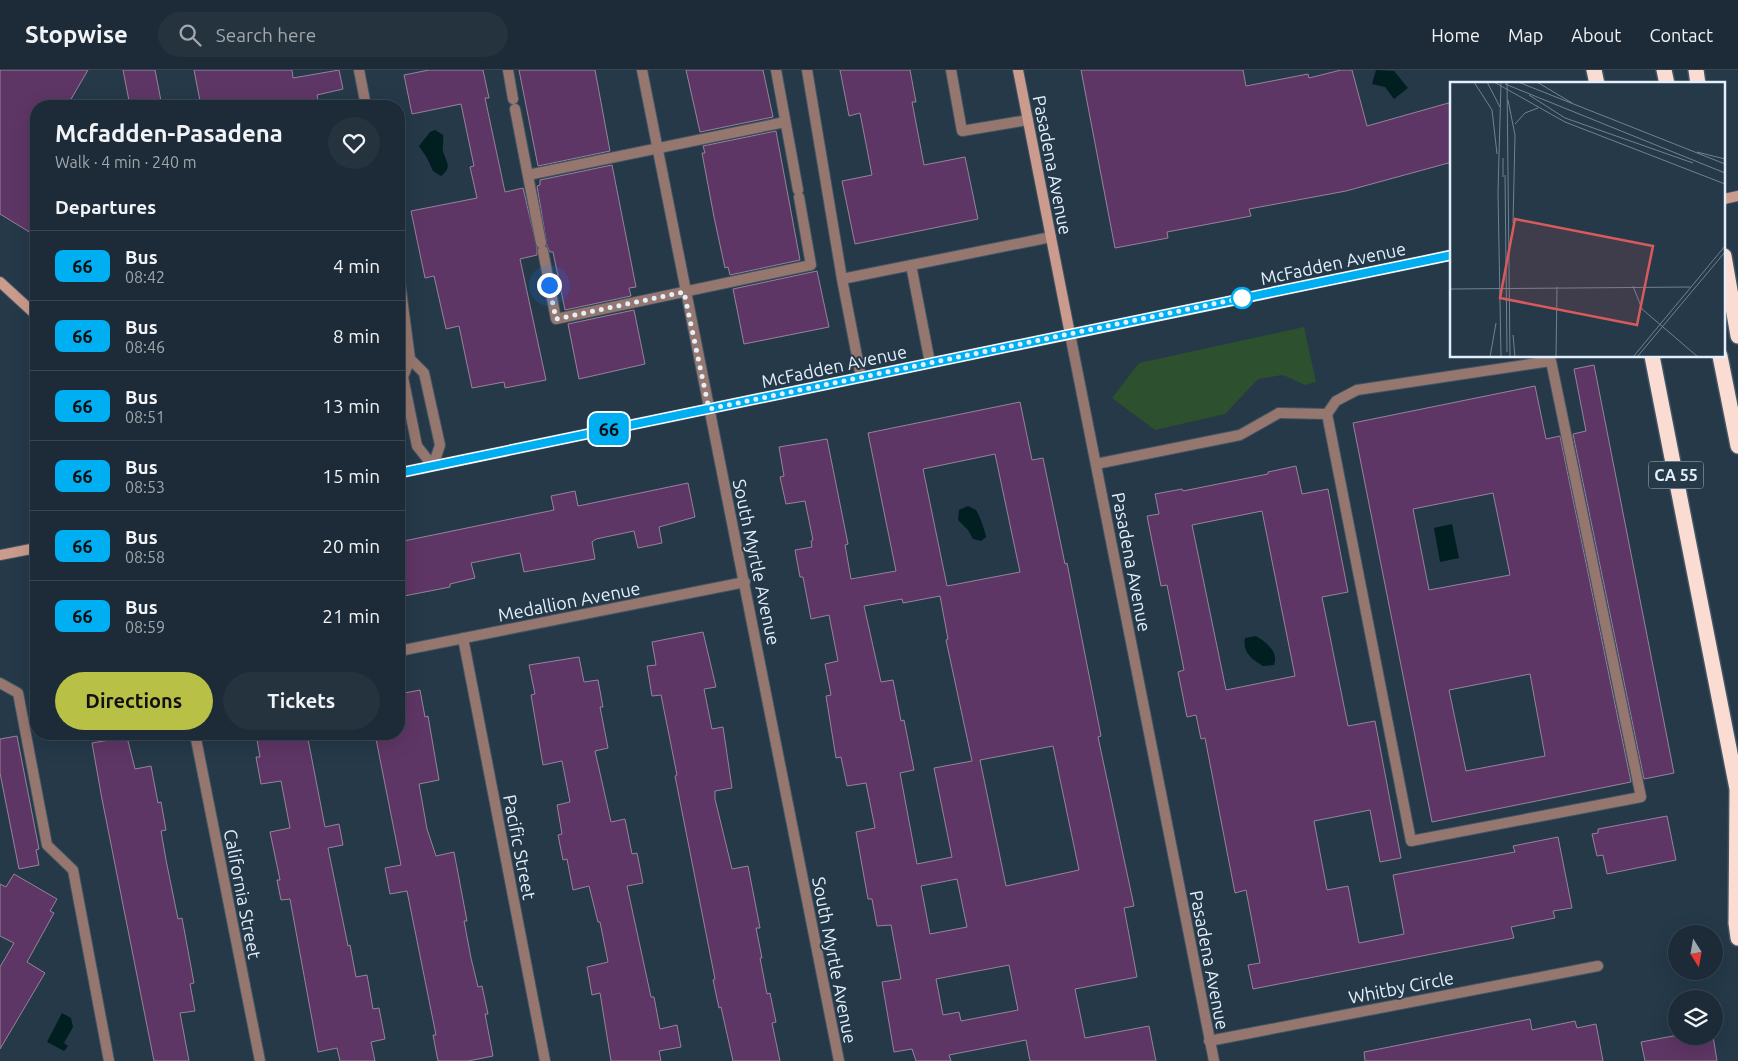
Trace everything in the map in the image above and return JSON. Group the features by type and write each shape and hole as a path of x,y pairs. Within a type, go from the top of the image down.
{"highway":[{"path":"1726,269 1738,336"},
{"name":"CA 55","path":"1652,358 1738,792"},
{"path":"1720,358 1738,446"},
{"path":"1738,792 1736,923 1738,938"}],"main road":[{"name":"Pasadena Avenue","path":"1018,70 1070,334"},
{"name":"McFadden Avenue","path":"405,472 1450,255"},
{"path":"0,282 30,310"},
{"path":"0,555 30,549"}],"street":[{"path":"359,70 365,100"},
{"path":"508,70 556,319 811,265 776,70"},
{"name":"South Myrtle Avenue","path":"642,70 684,292 745,582 839,1061"},
{"path":"807,70 842,279 861,377"},
{"path":"951,70 962,131 1028,120"},
{"path":"528,175 785,122"},
{"path":"842,279 1051,237"},
{"path":"911,265 930,362"},
{"path":"405,321 410,359 405,372"},
{"name":"Pasadena Avenue","path":"1070,334 1214,1061"},
{"path":"410,359 424,373 440,445 433,466"},
{"path":"1551,361 1641,797 1411,842 1327,414 1336,400 1357,390 1551,361"},
{"path":"405,387 417,446 433,466"},
{"path":"1096,464 1240,435 1279,413 1327,414"},
{"name":"Medallion Avenue","path":"405,650 745,582"},
{"name":"Pacific Street","path":"462,638 545,1061"},
{"path":"0,683 18,693 47,845 73,870 110,1061"},
{"name":"California Street","path":"196,740 260,1061"},
{"name":"Whitby Circle","path":"1210,1041 1598,966"}],"green space":[{"path":"1304,327 1316,382 1305,385 1283,375 1258,379 1225,414 1155,430 1112,398 1139,363"}],"shaded area":[{"path":"1376,70 1394,71 1408,88 1394,99 1385,87 1372,84"},
{"path":"435,130 443,135 443,151 448,164 447,170 441,176 433,171 419,146 430,132"},
{"path":"968,506 976,510 982,523 986,537 981,541 973,539 968,530 958,520 959,510"},
{"path":"1452,524 1459,558 1440,562 1434,528"},
{"path":"1256,636 1271,648 1275,656 1274,665 1263,666 1255,661 1246,651 1245,638"},
{"path":"62,1013 71,1018 73,1027 64,1043 68,1046 64,1051 47,1042"}],"building":[{"path":"0,70 88,70 70,100 30,100 30,232 0,214"},
{"path":"123,70 155,70 161,100 129,100"},
{"path":"194,70 292,70 293,78 339,70 343,89 317,95 318,100 200,100"},
{"path":"429,70 483,70 489,98 485,98 505,192 523,188 537,248 537,255 520,259 546,380 505,388 504,382 472,388 459,326 446,329 434,276 425,278 411,211 477,198 470,167 474,166 461,104 412,114 404,75"},
{"path":"519,70 595,70 610,151 538,166"},
{"path":"686,70 763,70 773,117 700,132"},
{"path":"840,70 910,70 916,102 912,102 924,165 965,157 978,219 855,244 842,181 872,175 860,113 849,116"},
{"path":"1081,70 1243,70 1246,86 1308,74 1309,78 1341,70 1352,70 1367,126 1450,103 1450,163 1346,191 1249,209 1251,216 1167,232 1168,238 1115,248"},
{"path":"776,131 800,260 730,275 728,267 725,268 714,217 702,153 705,153 703,146"},
{"path":"612,165 636,287 629,288 631,296 565,310 553,252 550,252 547,246 537,186 540,185 540,180"},
{"path":"817,271 829,327 744,344 733,289"},
{"path":"634,310 645,364 579,379 568,324"},
{"path":"1594,365 1674,773 1644,779 1573,434 1586,431 1574,369"},
{"path":"1535,386 1546,439 1560,436 1631,782 1432,822 1353,423","holes":["1493,493 1510,575 1429,590 1413,509","1530,674 1545,756 1466,771 1449,690"]},
{"path":"1020,402 1032,460 1043,458 1065,564 1067,563 1101,736 1098,737 1134,906 1124,908 1137,977 1075,989 1085,1038 1149,1026 1156,1061 1030,1061 1026,1040 949,1055 951,1061 916,1061 912,1049 894,1052 882,982 901,979 891,925 877,926 872,899 868,899 856,832 875,828 866,783 847,786 841,757 836,758 826,696 831,695 825,664 838,661 829,615 811,619 803,577 800,577 795,550 812,547 811,541 813,540 805,501 786,504 780,477 784,476 779,447 827,439 848,544 845,545 851,579 896,571 868,433","holes":["995,454 1020,572 947,586 923,469","940,596 948,639 946,640 972,761 934,768 952,857 917,864 900,773 914,770 904,720 901,721 893,680 881,682 864,606 902,599 903,603","1053,746 1079,870 1006,886 980,760","957,879 967,927 930,934 921,886","1009,965 1018,1010 961,1021 959,1012 943,1015 936,979"]},
{"path":"1296,466 1302,494 1328,489 1348,592 1322,597 1348,726 1375,721 1401,858 1380,862 1370,810 1314,821 1327,890 1348,886 1359,943 1404,934 1393,875 1515,852 1513,846 1558,837 1572,908 1553,911 1555,918 1511,927 1514,938 1253,989 1248,965 1260,963 1246,890 1235,893 1205,738 1201,739 1196,715 1187,717 1178,672 1184,670 1167,585 1161,586 1147,516 1159,514 1155,494 1182,489 1183,491 1268,474 1268,472","holes":["1262,511 1295,676 1226,690 1192,525"]},
{"path":"688,483 695,517 659,527 662,543 638,548 634,531 596,539 592,542 595,559 524,572 520,553 471,563 475,578 450,584 450,587 405,596 405,541 554,510 551,496 575,491 578,506"},
{"path":"703,632 716,687 704,689 712,729 723,727 732,788 715,791 715,799 732,869 748,866 760,928 756,928 762,958 760,958 767,994 770,993 776,1022 772,1023 780,1061 733,1061 713,980 715,979 661,695 652,696 647,666 656,665 652,642"},
{"path":"579,657 584,682 598,680 603,707 600,707 608,748 595,751 611,822 625,819 632,854 637,853 643,883 627,886 651,997 654,997 660,1029 677,1025 681,1047 659,1051 661,1061 611,1061 600,993 592,995 587,967 608,962 600,922 598,922 589,886 573,890 567,859 563,860 558,835 562,834 557,805 570,802 562,761 543,765 531,695 535,694 529,665"},
{"path":"420,690 425,717 428,716 439,780 419,784 427,829 436,856 454,852 467,921 464,921 471,958 478,987 482,986 488,1014 485,1014 493,1056 468,1061 438,1061 433,1035 436,1035 407,891 390,894 385,868 401,865 376,740 405,740 405,693"},
{"path":"17,736 39,849 36,850 39,865 19,869 0,773 0,739"},
{"path":"110,740 128,740 135,769 151,766 158,803 161,802 166,830 161,831 166,860 178,919 182,918 194,983 190,984 195,1011 180,1013 189,1061 154,1061 92,743"},
{"path":"257,740 308,740 325,827 339,824 343,845 328,848 356,977 367,975 373,1009 379,1008 385,1039 371,1042 375,1061 340,1061 337,1048 318,1052 290,899 281,900 277,880 280,880 270,832 290,828 281,781 261,784 256,757 260,757"},
{"path":"1667,816 1676,860 1607,874 1603,855 1597,856 1592,834 1598,833 1598,829"},
{"path":"14,874 57,899 50,911 54,913 27,962 45,973 0,1049 0,967 14,943 0,936 0,884 6,887"},
{"path":"1530,1019 1532,1030 1575,1021 1577,1028 1596,1024 1603,1061 1365,1061 1364,1052"},
{"path":"1668,1037 1668,1045 1714,1045 1717,1061 1645,1061 1641,1042"}],"bus line":[{"name":"66","path":"405,472 1450,255"}],"route":[{"path":"549,285 556,319 684,292 709,409 1242,298"}]}
